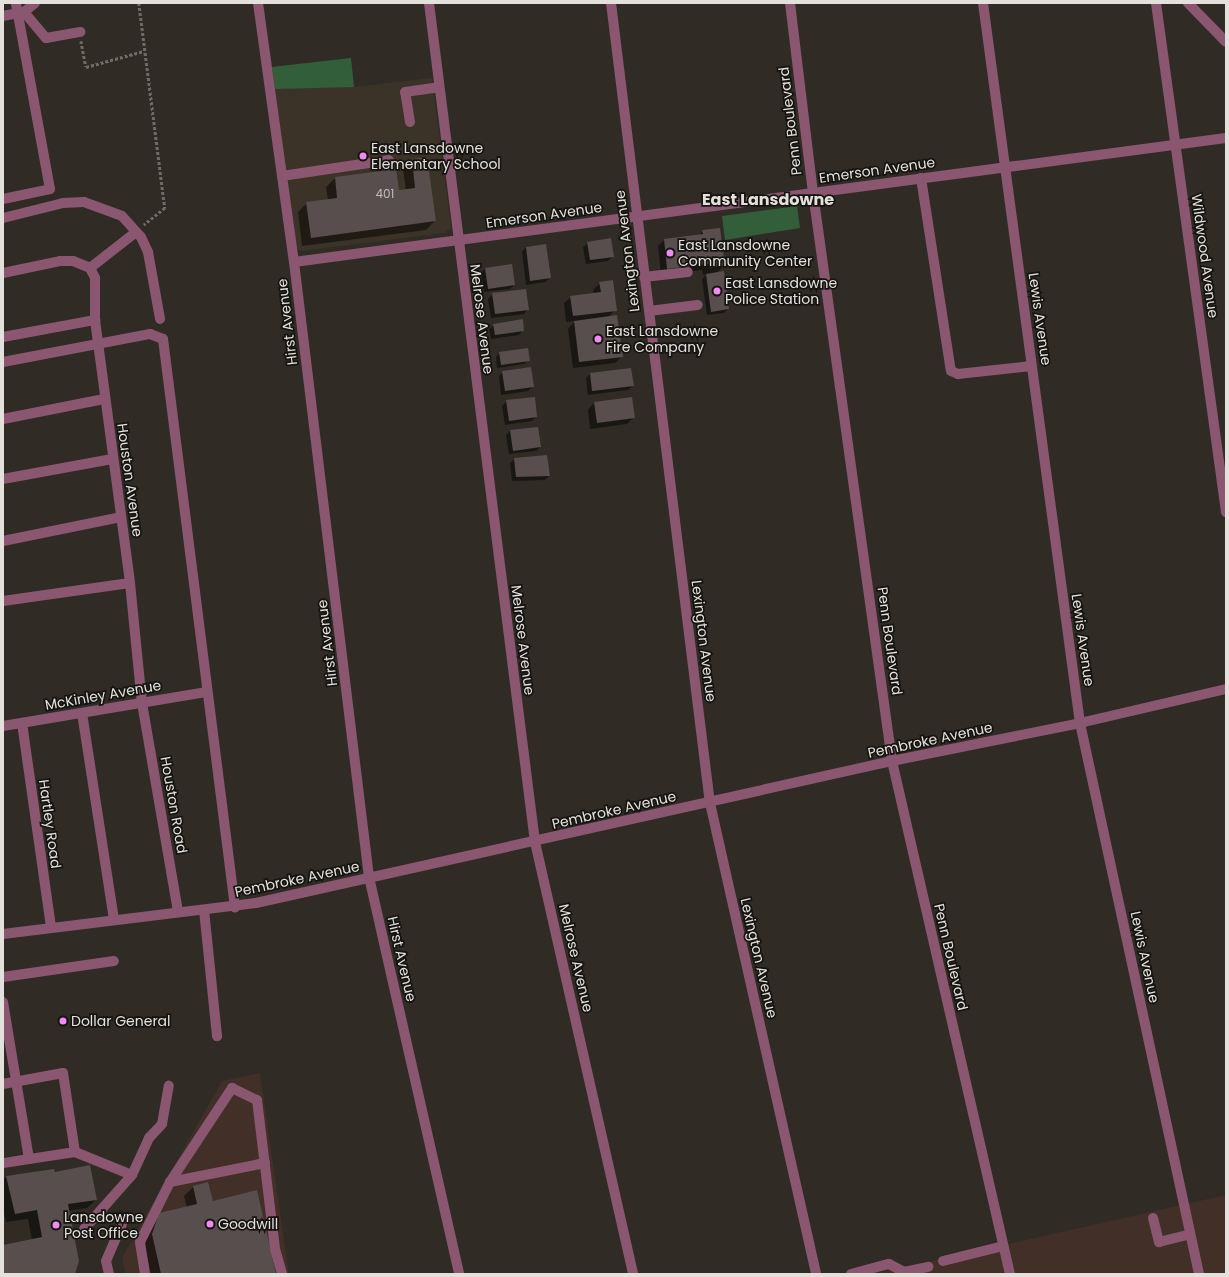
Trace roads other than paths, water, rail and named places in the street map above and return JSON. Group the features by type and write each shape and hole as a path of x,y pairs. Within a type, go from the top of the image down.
{"street":[{"path":"3,16 35,3"},
{"name":"Hirst Avenue","path":"258,3 294,262 369,877 459,1274"},
{"name":"Melrose Avenue","path":"429,3 535,842 633,1274"},
{"name":"Lexington Avenue","path":"611,3 710,803 816,1274"},
{"name":"Penn Boulevard","path":"790,3 813,193 892,761 1010,1274"},
{"name":"Lewis Avenue","path":"983,3 1080,723 1199,1274"},
{"name":"Wildwood Avenue","path":"1156,3 1226,512"},
{"path":"1188,3 1226,42"},
{"path":"19,9 46,38 80,32"},
{"path":"3,199 50,189 19,9"},
{"path":"410,122 405,92 439,87"},
{"name":"Emerson Avenue","path":"294,262 1226,138"},
{"path":"282,176 389,160"},
{"path":"921,178 951,371 958,374 1032,366"},
{"path":"3,218 63,202 84,202 122,216 136,232 148,252 160,319"},
{"path":"3,273 60,261 73,261 88,267 136,232"},
{"name":"Houston Avenue","path":"88,267 96,286 95,320 104,399 130,583 142,703"},
{"path":"644,277 688,272"},
{"path":"648,311 698,305"},
{"path":"3,337 95,320"},
{"path":"3,362 150,334 163,339 235,907"},
{"path":"3,419 104,399"},
{"path":"3,480 112,459"},
{"path":"3,541 120,517"},
{"path":"3,601 130,583"},
{"name":"Pembroke Avenue","path":"3,934 178,912 235,907 535,842 892,761 1080,723 1226,689"},
{"name":"McKinley Avenue","path":"3,726 208,692"},
{"name":"Houston Road","path":"142,703 178,912"},
{"path":"82,713 114,920"},
{"name":"Hartley Road","path":"22,723 51,928"},
{"path":"204,910 217,1036"},
{"path":"3,977 114,960"},
{"path":"3,1002 29,1159"},
{"path":"3,1084 63,1073 75,1152"},
{"path":"84,1229 132,1175 149,1138 162,1124 169,1086"},
{"path":"145,1274 140,1242 170,1182 232,1088 257,1100 275,1249 282,1274"},
{"path":"3,1163 75,1152 132,1175"},
{"path":"170,1182 265,1163"},
{"path":"1153,1218 1159,1242 1190,1234"},
{"path":"109,1274 106,1261 122,1224"},
{"path":"943,1261 1003,1246"},
{"path":"851,1274 889,1264 904,1272 928,1267"}],"place":[{"name":"East Lansdowne Elementary School","path":"363,156"},
{"name":"East Lansdowne Community Center","path":"670,253"},
{"name":"East Lansdowne Police Station","path":"717,291"},
{"name":"East Lansdowne Fire Company","path":"598,339"},
{"name":"Dollar General","path":"63,1021"},
{"name":"Goodwill","path":"210,1224"},
{"name":"Lansdowne Post Office","path":"56,1225"}],"district":[{"name":"East Lansdowne","path":"768,200"}]}
